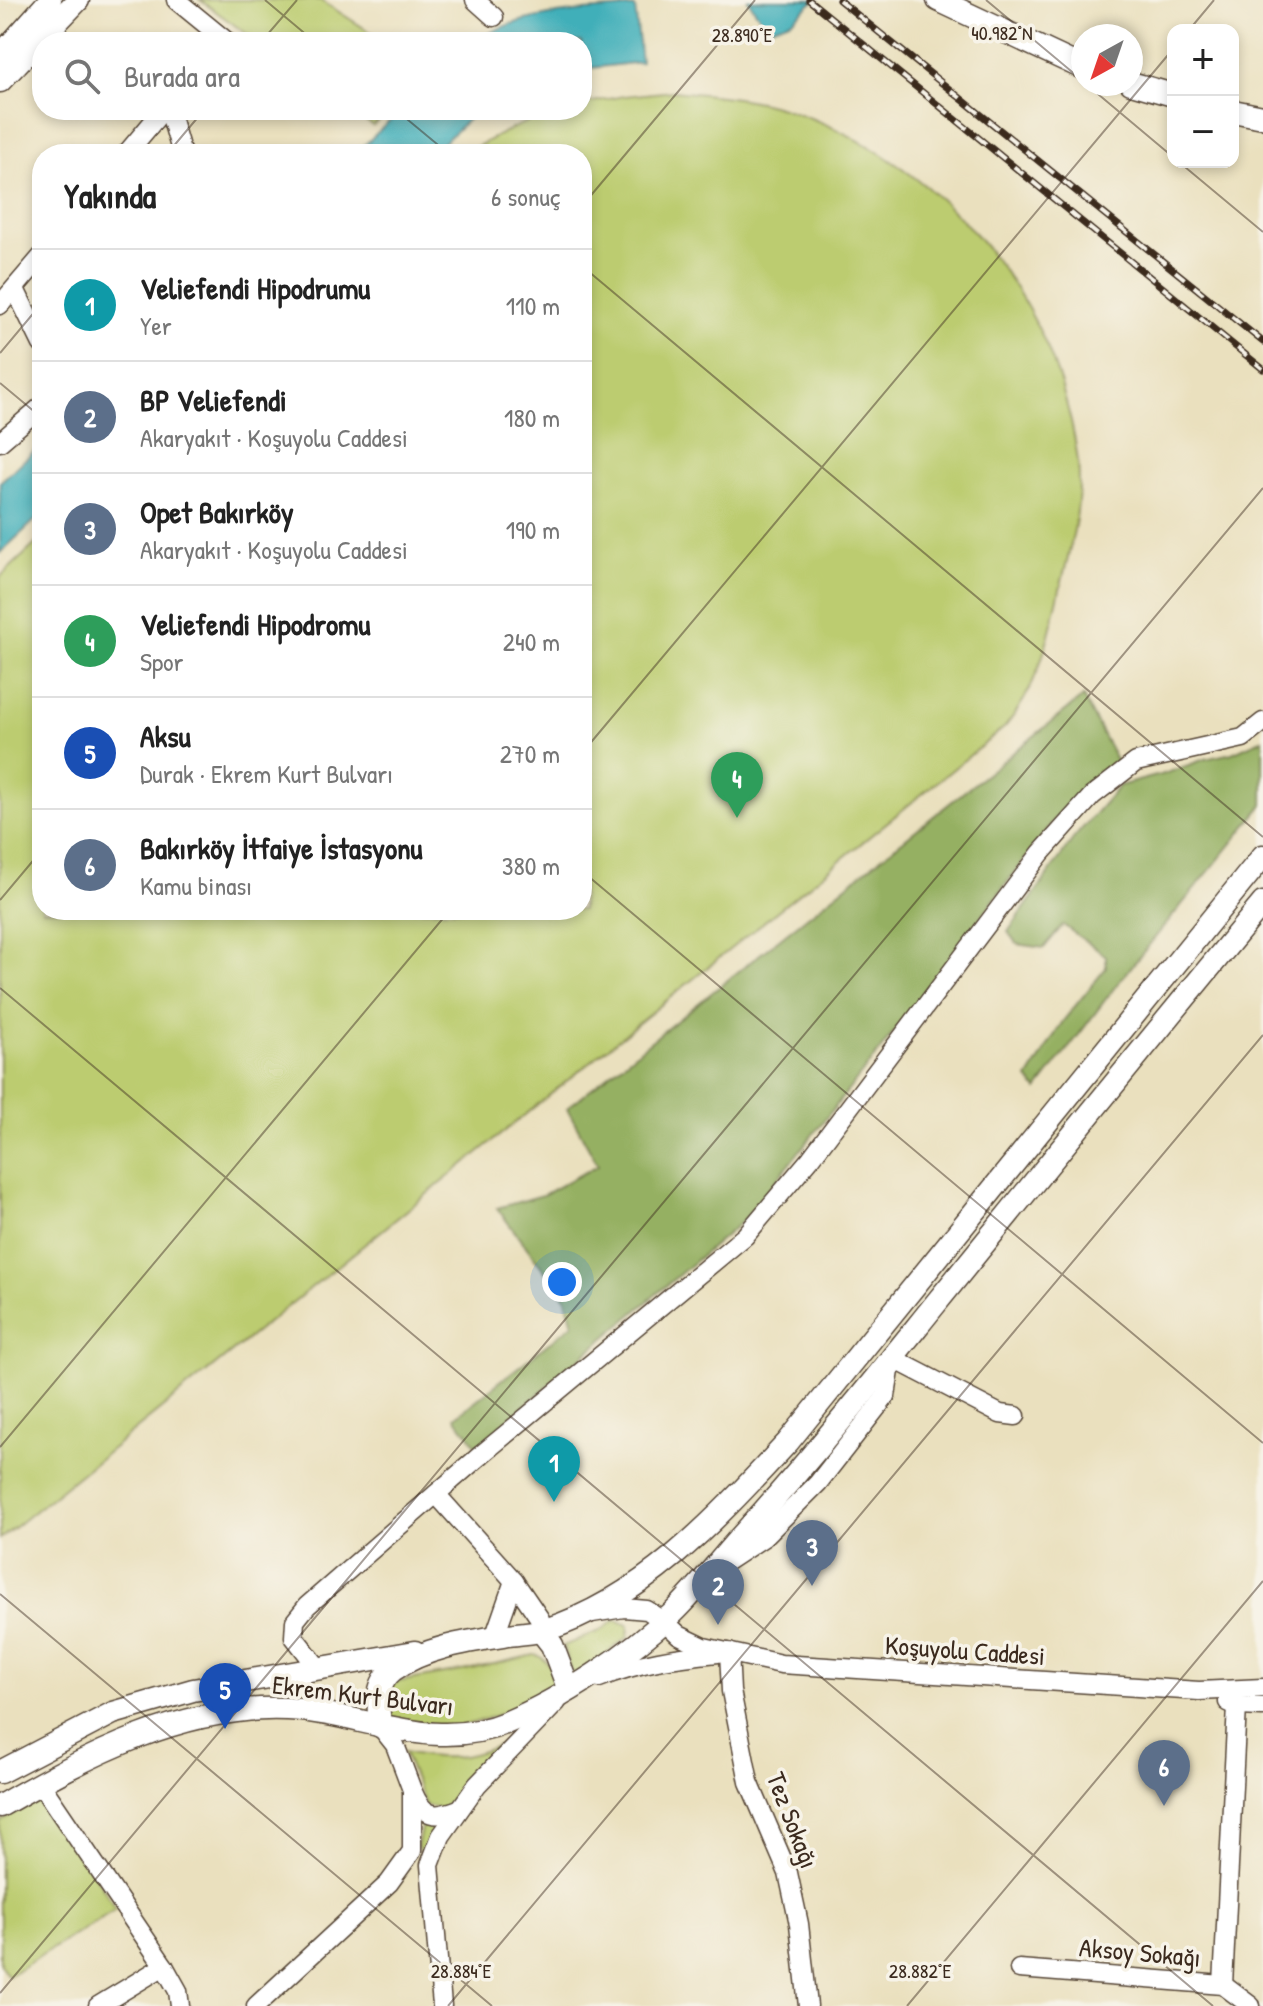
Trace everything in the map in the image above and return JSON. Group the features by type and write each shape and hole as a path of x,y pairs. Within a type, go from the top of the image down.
{"main road":[{"path":"2,50 50,0"},
{"path":"47,32 78,0"},
{"path":"938,0 1071,62"},
{"path":"0,81 32,48"},
{"path":"1143,86 1167,93"},
{"path":"1239,112 1263,117"},
{"path":"380,1726 379,1691 384,1678 395,1668 435,1649 541,1631 607,1604 660,1567 729,1505 788,1442 1263,856"},
{"name":"Ekrem Kurt Bulvarı","path":"0,1806 125,1740 178,1722 239,1712 285,1709 437,1736 471,1735 504,1724 569,1690 664,1621 796,1476 1263,903"},
{"path":"541,1631 556,1654 569,1690"},
{"name":"Ekrem Kurt Bulvarı","path":"0,1772 113,1713 193,1690 435,1649"}],"street":[{"path":"176,0 215,32"},
{"path":"475,0 494,17"},
{"path":"135,144 157,120"},
{"path":"170,120 178,144"},
{"path":"0,305 32,268"},
{"path":"15,289 32,324"},
{"path":"0,442 32,415"},
{"path":"319,1669 294,1637 295,1621 344,1573 436,1494 745,1236 811,1158 1041,853 1092,796 1136,762 1243,738 1263,722"},
{"path":"892,1358 1000,1414 1016,1416"},
{"path":"436,1494 514,1581 540,1619 541,1631"},
{"path":"494,1638 514,1581"},
{"path":"583,1614 624,1608 647,1610 679,1635 704,1647 729,1652"},
{"path":"442,2006 430,1865 441,1836 477,1785 569,1690 633,1665 671,1657 729,1652"},
{"name":"Koşuyolu Caddesi","path":"729,1652 781,1664 1199,1691 1263,1688"},
{"name":"Tez Sokağı","path":"729,1652 731,1691 749,1782 788,1873 799,1924 808,2006"},
{"name":"Koşuyolu Caddesi","path":"1199,1691 1237,1706 1263,1707"},
{"path":"1223,1985 1237,1706"},
{"path":"380,1726 395,1745 418,1805 430,1814 439,1815 459,1809"},
{"path":"40,1783 164,1966 178,1991 180,2006"},
{"path":"256,2006 389,1883 412,1851 412,1790"},
{"path":"412,1851 430,1865"},
{"path":"98,2006 164,1966"},
{"name":"Aksoy Sokağı","path":"1019,1969 1223,1985 1251,2006"}],"green space":[{"path":"200,0 320,0 370,32 244,32"},
{"path":"674,91 742,99 782,108 833,128 881,154 925,185 964,222 999,264 1029,309 1052,358 1068,410 1078,464 1079,494 1069,553 1049,637 1036,674 1018,710 1005,727 0,1539 0,577 32,547 32,920 592,920 592,144 482,144 534,120 592,120 592,102"},
{"path":"365,120 380,120 373,126"},
{"path":"1083,697 1117,762 1056,818 874,1058 746,1218 477,1446 455,1417 573,1324 566,1299 497,1208 543,1195 598,1165 567,1108"},
{"path":"1263,739 1263,805 1118,983 1037,1090 1028,1079 1063,1021 1106,968 1106,956 1063,925 1044,948 1017,944 1008,932 1073,839 1119,786 1232,753"},
{"path":"615,1620 629,1625 628,1637 574,1679 563,1646 602,1630"},
{"path":"534,1655 546,1661 556,1682 535,1698 505,1712 460,1726 441,1728 393,1719 387,1711 390,1684"},
{"path":"520,1736 470,1780 443,1809 425,1805 404,1752 437,1757 464,1756"},
{"path":"44,1794 116,1909 8,1976 0,1964 0,1822"},
{"path":"424,1815 439,1819 430,1856 417,1847"}],"water":[{"path":"748,0 815,0 793,20 768,29"},
{"path":"635,7 641,62 592,68 592,32 492,32 510,24 573,12"},
{"path":"391,120 467,120 442,144 365,144"},
{"path":"32,453 32,523 0,553 0,482"}],"railway":[{"path":"809,0 1263,369"},
{"path":"839,0 1263,342"}],"place":[{"name":"Veliefendi Hipodromu","path":"737,818"},
{"name":"Veliefendi Hipodrumu","path":"554,1502"},
{"name":"Opet Bakırköy","path":"812,1586"},
{"name":"BP Veliefendi","path":"718,1625"},
{"name":"Aksu","path":"225,1729"},
{"name":"Bakırköy İtfaiye İstasyonu","path":"1164,1806"}]}
